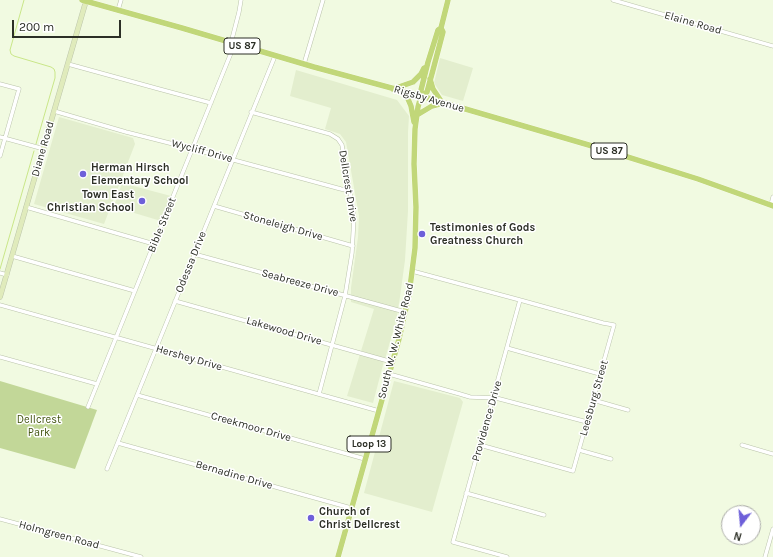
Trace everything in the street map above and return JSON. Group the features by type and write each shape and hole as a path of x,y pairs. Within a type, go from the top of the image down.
{"main road":[{"name":"South W. W. White Road","path":"338,557 389,374 409,295 414,248 416,207 414,160 415,126 427,65 438,30 441,28 448,0"},
{"name":"Rigsby Avenue","path":"84,1 275,56 443,102 588,145 698,179 772,206"},
{"name":"South W. W. White Road","path":"421,96 426,92 433,70 443,32 441,28"},
{"path":"393,88 413,82 427,65 433,70"},
{"path":"417,115 432,106 443,102 433,89 430,78"},
{"path":"400,90 411,106 415,126"}],"street":[{"path":"118,10 121,0"},
{"name":"Bible Street","path":"88,406 232,53 232,39 241,0"},
{"path":"304,64 323,0"},
{"name":"Elaine Road","path":"613,0 773,46"},
{"name":"Diane Road","path":"0,297 44,149 84,1"},
{"name":"Odessa Drive","path":"107,469 275,56"},
{"path":"68,64 211,102"},
{"path":"0,84 20,89 0,156"},
{"name":"Wycliff Drive","path":"54,111 126,132 193,148 350,191"},
{"name":"Dellcrest Drive","path":"251,112 330,134 338,138 342,145 355,222 353,246 345,296 319,394"},
{"path":"0,136 44,149"},
{"path":"772,206 773,197"},
{"name":"Stoneleigh Drive","path":"214,206 353,246"},
{"path":"26,207 154,244"},
{"name":"Seabreeze Drive","path":"194,254 405,312"},
{"path":"12,256 135,291"},
{"path":"412,271 520,300"},
{"path":"0,273 7,275"},
{"name":"Leesburg Street","path":"480,445 573,471 614,325 520,300"},
{"name":"Providence Drive","path":"495,555 453,542 520,300"},
{"name":"Lakewood Drive","path":"175,301 392,362"},
{"name":"Hershey Drive","path":"0,305 378,411"},
{"path":"507,348 600,374"},
{"path":"0,357 97,384"},
{"path":"389,374 470,397 493,397 587,422"},
{"name":"Creekmoor Drive","path":"137,395 365,459"},
{"path":"593,400 628,410"},
{"name":"Bernadine Drive","path":"118,443 351,508"},
{"path":"742,444 773,454"},
{"path":"579,450 611,459"},
{"path":"466,493 544,515"},
{"name":"Holmgreen Road","path":"0,519 142,557"},
{"path":"765,557 773,529"},
{"path":"495,555 507,557"}],"shaded area":[{"path":"440,58 473,68 463,101 442,95 434,83"},
{"path":"296,70 397,100 409,116 408,211 405,260 396,321 385,359 361,351 374,309 351,302 351,288 358,237 359,216 346,142 340,134 325,129 331,108 290,96"},
{"name":"Herman Hirsch Elementary School","path":"59,117 133,138 135,144 104,224 34,204"},
{"name":"Town East Christian School","path":"122,183 171,196 161,221 131,212 131,210 114,206"},
{"path":"360,354 384,361 373,403 347,396"},
{"path":"394,381 460,398 463,402 432,512 364,493"}],"green space":[{"name":"Dellcrest Park","path":"0,381 97,410 75,469 0,448"}],"waterway":[{"path":"24,0 10,50 11,54 51,67 55,72 55,78 36,144"},
{"path":"0,269 34,151"}],"place":[{"name":"Herman Hirsch Elementary School","path":"83,174"},
{"name":"Town East Christian School","path":"142,201"},
{"name":"Testimonies of Gods Greatness Church","path":"422,234"},
{"name":"Church of Christ Dellcrest","path":"311,518"}]}
